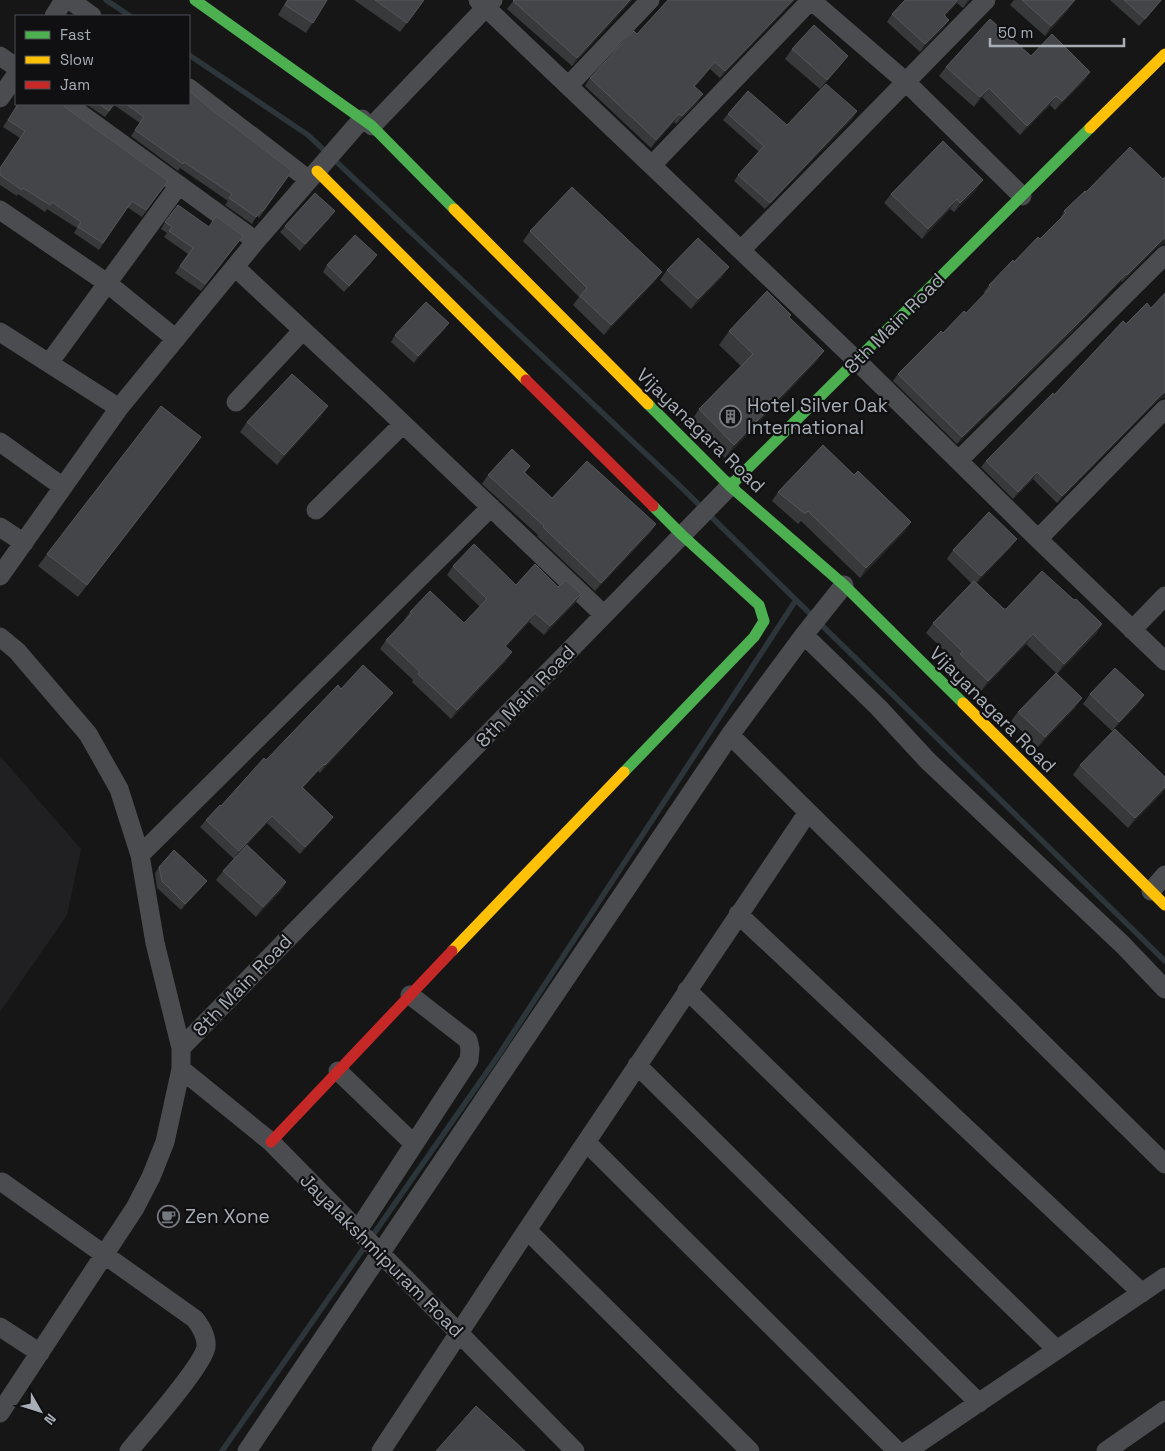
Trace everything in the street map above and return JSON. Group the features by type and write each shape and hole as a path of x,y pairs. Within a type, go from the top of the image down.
{"street":[{"path":"55,15 64,0"},
{"path":"70,0 91,15"},
{"name":"Vijayanagara Road","path":"195,0 367,122 730,486 844,585 1165,905"},
{"path":"569,85 650,0"},
{"path":"652,165 811,0 906,82 1022,196"},
{"path":"741,250 986,0"},
{"path":"0,576 119,408 256,241 313,175 486,2 569,85 856,360 1165,661"},
{"path":"0,56 15,66"},
{"name":"8th Main Road","path":"0,1413 135,1208 151,1177 165,1142 181,1069 181,1048 730,486 1163,59"},
{"path":"0,98 15,76"},
{"path":"190,89 313,175 682,535 759,605 764,621 754,637 271,1142"},
{"path":"68,105 256,241"},
{"path":"49,363 179,185"},
{"path":"0,210 108,283 176,339"},
{"path":"959,460 1165,255"},
{"path":"235,267 604,615"},
{"path":"236,402 303,330"},
{"path":"0,332 119,408"},
{"path":"1038,539 1165,409"},
{"path":"316,510 403,424"},
{"path":"0,442 63,487"},
{"path":"140,855 491,507"},
{"path":"0,527 24,543"},
{"path":"247,1451 730,735 844,585"},
{"path":"1132,630 1165,596"},
{"path":"804,636 879,708 927,760 1123,945 1165,989"},
{"path":"0,637 17,651 88,734 119,789 140,855 155,943 181,1048"},
{"path":"730,735 1165,1164"},
{"path":"381,1451 687,990 808,812"},
{"path":"1151,892 1165,875"},
{"path":"738,914 1142,1293"},
{"path":"687,990 1057,1350"},
{"path":"358,1230 469,1060 470,1049 468,1040 410,995"},
{"path":"638,1065 979,1403"},
{"name":"Jayalakshmipuram Road","path":"181,1069 271,1142 575,1451"},
{"path":"338,1071 414,1144"},
{"path":"586,1142 897,1451"},
{"path":"2,1182 195,1319 204,1330 206,1348 196,1367 129,1451"},
{"path":"527,1230 750,1451"},
{"path":"907,1451 1165,1277"},
{"path":"0,1327 40,1353"},
{"path":"1106,1451 1165,1410"}],"shaded area":[{"path":"0,756 81,849 67,915 0,1012"}],"building":[{"path":"288,0 327,0 313,23 285,5"},
{"path":"375,0 424,0 407,23"},
{"path":"514,0 630,0 577,58"},
{"path":"668,0 793,0 725,71 715,62 694,86 703,94 682,116 679,114 656,140 590,78 634,31 637,34"},
{"path":"905,0 958,0 944,15 949,20 925,44 892,14"},
{"path":"1022,0 1075,0 1051,26"},
{"path":"1124,0 1161,0 1145,19"},
{"path":"990,19 1031,56 1052,34 1090,72 1062,101 1056,96 1027,126 989,88 980,97 946,67"},
{"path":"814,25 848,56 827,80 792,49"},
{"path":"826,84 857,111 770,203 738,175 764,146 728,114 748,91 787,125"},
{"path":"190,92 292,171 263,211 256,217 229,198 232,194 184,162 183,164 135,130 144,117 127,105 190,105"},
{"path":"17,105 64,105 168,181 146,210 132,201 103,243 78,227 81,222 52,202 50,205 23,188 22,190 0,175 0,168 25,131 8,120"},
{"path":"100,105 113,105 109,111"},
{"path":"943,141 983,180 960,203 957,199 928,229 891,194"},
{"path":"1130,147 1163,179 1165,177 1165,238 1126,274 962,437 898,374 941,331 943,333 964,311 966,313 1013,260 1014,262 1038,237 1040,239 1066,213 1064,211 1086,192"},
{"path":"572,187 662,272 611,325 580,296 587,288 530,231"},
{"path":"315,193 335,211 305,244 285,226"},
{"path":"178,205 209,227 216,216 243,236 205,284 180,266 193,248 169,231 172,227 165,222"},
{"path":"355,235 377,255 349,286 327,265"},
{"path":"698,238 729,267 698,299 667,270"},
{"path":"767,291 791,315 789,317 824,351 734,445 699,409 753,354 729,331"},
{"path":"1165,293 1165,392 1062,496 1037,472 1018,492 986,461 1053,393 1054,395 1123,321 1126,324 1147,303 1151,308"},
{"path":"426,302 449,323 418,356 395,335"},
{"path":"292,374 328,406 284,455 247,422"},
{"path":"161,406 201,437 87,585 47,554"},
{"path":"823,445 854,475 858,471 911,522 866,568 808,511 805,514 778,492"},
{"path":"512,449 530,466 524,472 552,498 587,461 656,524 601,583 544,526 488,475"},
{"path":"989,512 1017,539 981,576 953,550"},
{"path":"474,544 516,585 535,564 558,587 566,580 581,594 550,626 535,613 505,646 512,652 457,710 418,674 420,672 386,640 430,591 464,623 487,599 453,566"},
{"path":"1042,571 1074,600 1076,599 1102,624 1064,664 1033,634 988,681 960,654 963,652 933,623 974,581 1006,609"},
{"path":"363,665 393,693 302,787 333,817 305,847 272,816 239,851 206,820 264,758 266,760 338,685 341,689"},
{"path":"1115,668 1144,695 1119,722 1090,694"},
{"path":"1056,673 1082,698 1045,737 1018,712"},
{"path":"1115,729 1165,777 1165,787 1135,818 1080,765"},
{"path":"247,845 286,882 263,907 223,871"},
{"path":"174,850 207,881 185,904 162,881 159,867"},
{"path":"476,1406 525,1451 436,1451"}],"waterway":[{"path":"106,0 128,15"},
{"path":"190,56 308,135 681,487 796,600 498,1056 222,1451"},
{"path":"796,600 1165,961"}],"traffic: fast":[{"path":"195,0 372,126 454,209"},
{"path":"730,486 1090,128"},
{"path":"648,404 730,486 844,585 963,703"},
{"path":"624,772 754,637 764,621 759,605 653,506"}],"traffic: slow":[{"path":"1090,128 1165,54"},
{"path":"317,171 526,380"},
{"path":"454,209 648,404"},
{"path":"963,703 1165,905"},
{"path":"452,951 624,772"}],"traffic: jam":[{"path":"526,380 653,506"},
{"path":"271,1142 452,951"}],"place":[{"name":"Hotel Silver Oak International","path":"731,416"},
{"name":"Zen Xone","path":"169,1216"}]}
